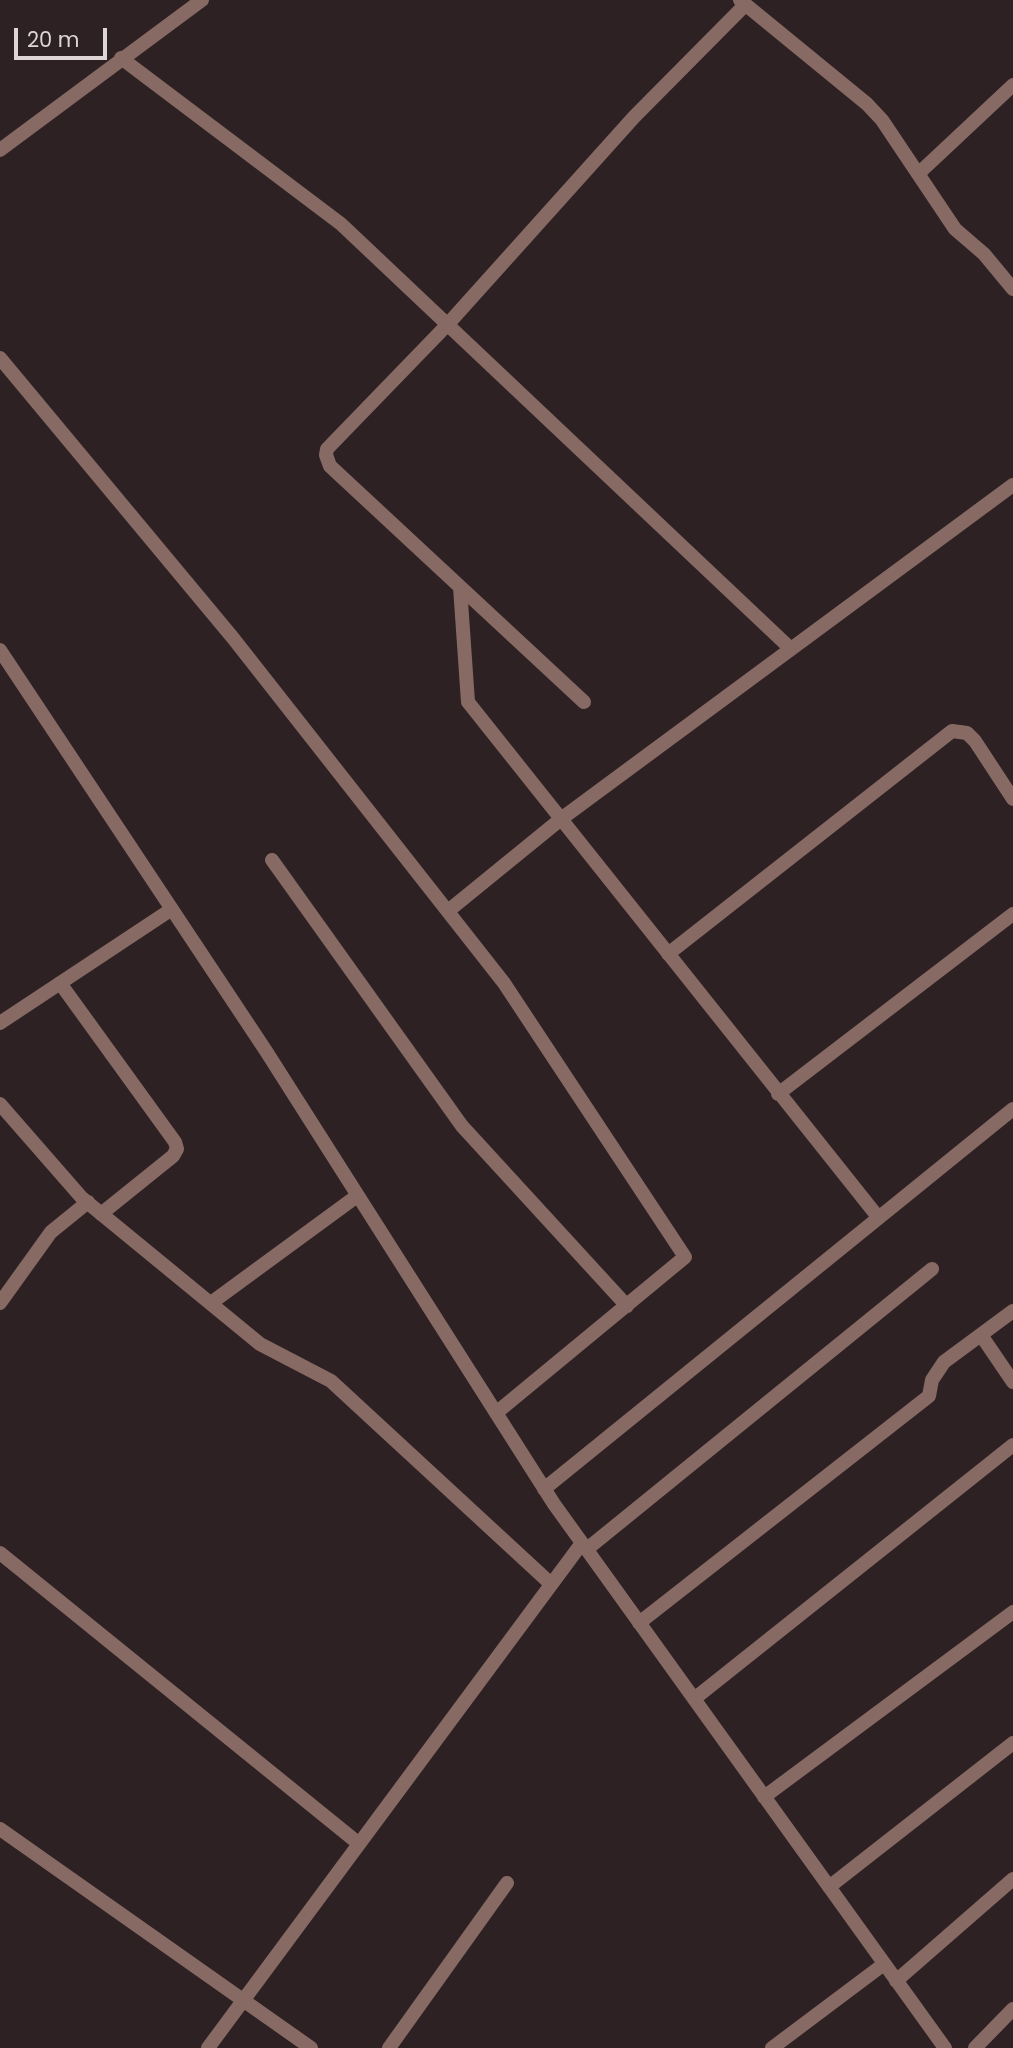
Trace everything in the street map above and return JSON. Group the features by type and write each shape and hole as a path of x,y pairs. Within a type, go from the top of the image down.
{"street":[{"path":"0,150 202,0"},
{"path":"584,702 330,466 327,449 449,324 634,117 742,2 867,104 955,229 984,254 1013,289"},
{"path":"121,58 341,224 791,649"},
{"path":"918,174 1013,85"},
{"path":"0,358 233,638 504,983 685,1257 496,1413"},
{"path":"448,911 561,819 1013,485"},
{"path":"460,587 468,702 878,1217"},
{"path":"0,650 172,909 544,1489 945,2048"},
{"path":"668,954 952,731 967,733 975,741 1013,799"},
{"path":"272,860 462,1126 627,1306"},
{"path":"0,1023 172,909"},
{"path":"778,1094 1013,914"},
{"path":"61,983 175,1142 177,1149 173,1156 101,1214"},
{"path":"0,1104 101,1214 261,1344 331,1381 551,1584"},
{"path":"544,1489 1013,1109"},
{"path":"211,1303 357,1196"},
{"path":"1,1300 51,1232 88,1202"},
{"path":"208,2048 551,1584 584,1546 932,1269"},
{"path":"639,1623 929,1396 932,1380 944,1362 1013,1311"},
{"path":"981,1335 1013,1382"},
{"path":"694,1699 1013,1445"},
{"path":"0,1553 358,1843"},
{"path":"764,1797 1013,1612"},
{"path":"829,1887 1013,1743"},
{"path":"0,1829 242,2002 311,2048"},
{"path":"896,1981 1013,1879"},
{"path":"389,2048 507,1883"},
{"path":"772,2048 884,1964"},
{"path":"975,2048 1013,2009"}]}
